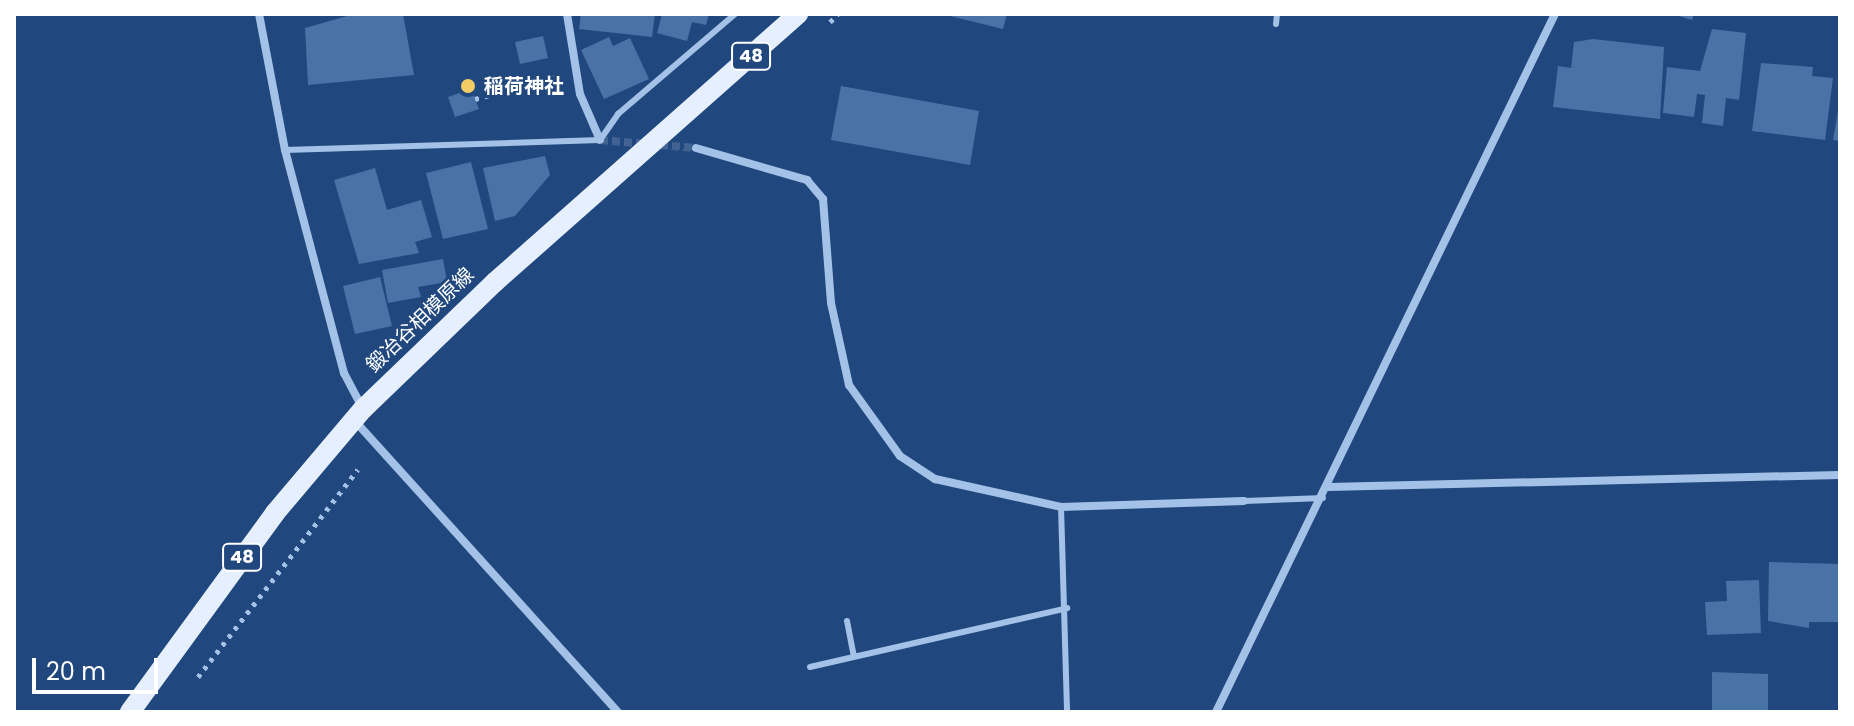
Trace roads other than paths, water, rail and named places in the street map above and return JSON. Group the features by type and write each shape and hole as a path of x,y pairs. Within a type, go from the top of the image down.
{"main road":[{"name":"鍛冶谷相模原線","path":"130,712 275,513 359,415 495,282 798,14"}],"street":[{"path":"259,14 285,150 344,373 359,415 618,712"},
{"path":"567,14 580,94 600,140"},
{"path":"1216,712 1329,487 1555,14"},
{"path":"696,148 807,180 823,199 831,303 849,385 900,456 935,479 1061,507 1244,501"},
{"path":"1329,487 1840,475"}],"lane":[{"path":"285,150 600,140 618,114 735,14"},
{"path":"1276,24 1277,14"},
{"path":"1244,501 1323,498"},
{"path":"1061,507 1067,608 1067,712"},
{"path":"810,667 1067,608"},
{"path":"847,621 854,656"}],"tunnel":[{"path":"600,140 696,148"}],"place":[{"name":"稲荷神社","path":"468,86"}]}
